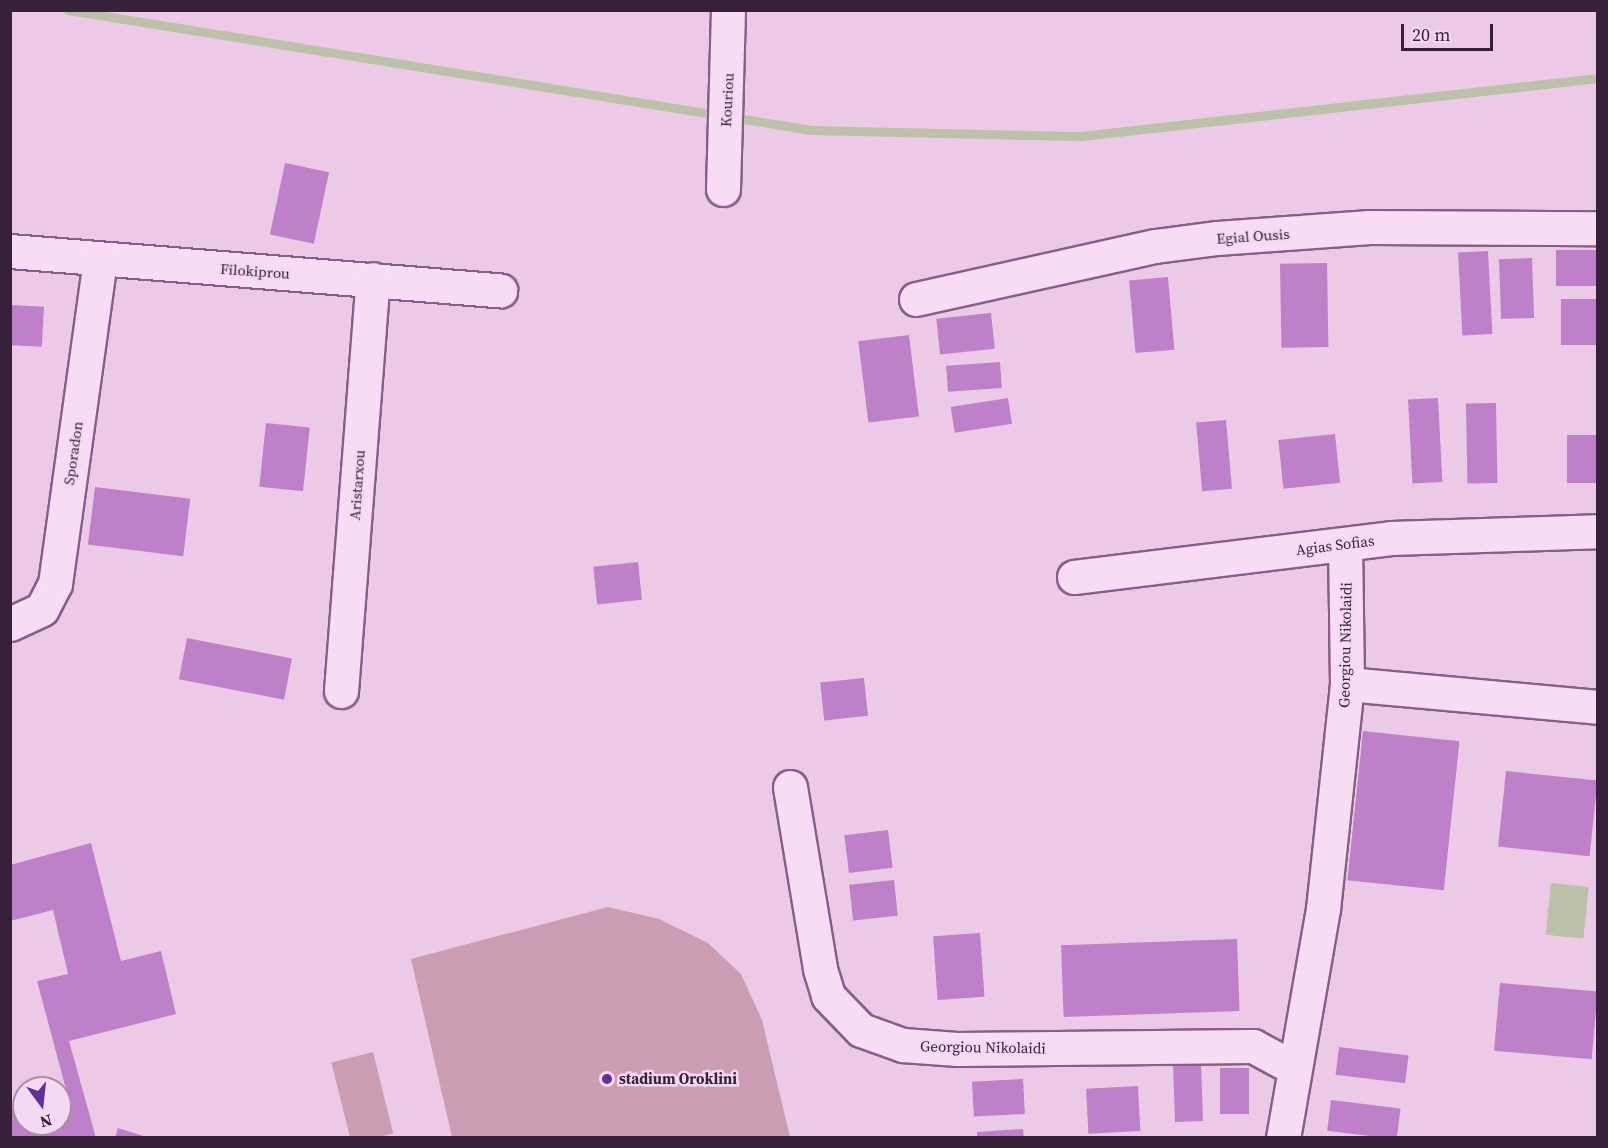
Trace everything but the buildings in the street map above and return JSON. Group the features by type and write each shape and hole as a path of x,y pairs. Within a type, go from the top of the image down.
{"street":[{"name":"Kouriou","path":"723,189 728,10"},
{"name":"Egial Ousis","path":"916,299 1155,246 1217,238 1370,227 1598,228"},
{"name":"Filokiprou","path":"10,251 500,290"},
{"name":"Sporadon","path":"10,624 42,609 55,584 100,259"},
{"name":"Aristarxou","path":"341,691 373,279"},
{"name":"Agias Sofias","path":"1074,577 1345,544 1598,531"},
{"name":"Georgiou Nikolaidi","path":"1283,1137 1292,1067 1323,909 1347,684 1345,544"},
{"path":"1347,684 1598,707"},
{"name":"Georgiou Nikolaidi","path":"790,787 820,969 828,996 861,1030 903,1045 957,1049 1253,1046 1292,1067"}],"shaded area":[{"path":"1551,883 1589,887 1583,939 1546,935"},
{"name":"stadium Oroklini","path":"608,907 659,919 708,943 741,974 762,1020 790,1137 452,1137 411,959"},
{"path":"373,1052 393,1134 375,1138 350,1138 331,1062"}],"waterway":[{"path":"68,10 811,130 1081,136 1598,78"}],"place":[{"name":"stadium Oroklini","path":"607,1079"}]}
